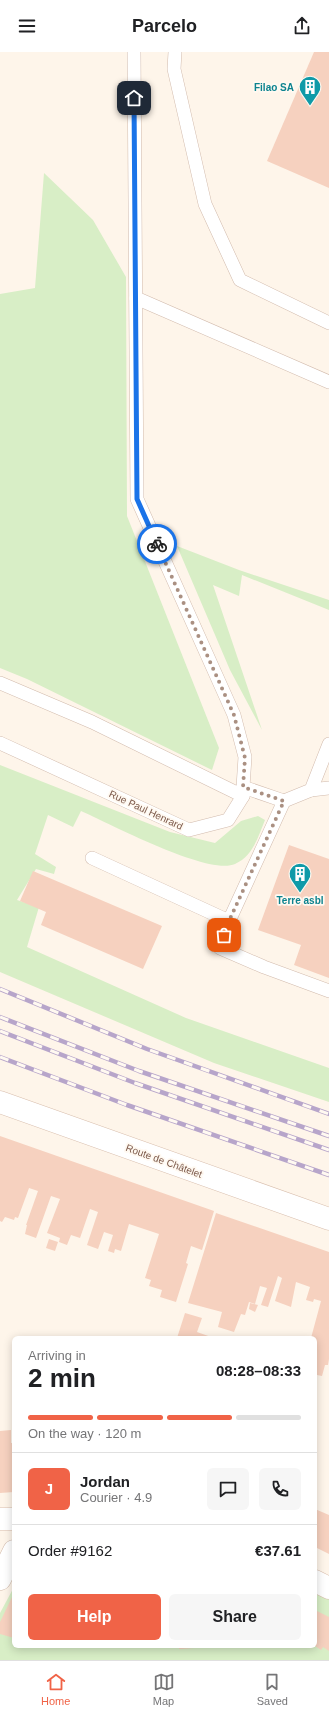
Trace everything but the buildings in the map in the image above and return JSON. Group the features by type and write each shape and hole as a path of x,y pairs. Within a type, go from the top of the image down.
{"main road":[{"name":"Route de Châtelet","path":"0,1102 329,1219"},
{"path":"0,1519 12,1519"},
{"path":"0,1579 12,1555"},
{"path":"317,1582 329,1588"}],"lane":[{"name":"Rue Paul Henrard","path":"0,743 189,830 228,820 243,791 245,758 234,715 137,499 134,52"},
{"path":"175,52 174,68 204,204 240,280 329,323"},
{"path":"136,298 329,382"},
{"path":"0,683 92,722 243,791 284,801 311,790 329,788"},
{"path":"311,790 329,744"},
{"path":"284,801 229,921 220,948 264,968 329,991"},
{"path":"92,858 229,921"}],"green space":[{"path":"44,173 93,220 126,277 127,516 219,748 212,770 27,679 0,668 0,294 35,288"},
{"path":"177,546 239,570 329,600 329,610 242,575 239,596 213,585 262,730 230,670"},
{"path":"0,765 170,832 215,843 241,821 258,816 265,820 251,851 241,861 235,864 222,866 204,863 182,856 136,837 81,811 73,827 48,815 35,854 56,867 54,874 36,869 17,900 39,907 27,947 186,1018 329,1068 329,1102 214,1063 0,972"},
{"path":"12,1591 12,1648 317,1648 317,1593 329,1599 329,1660 0,1660 0,1613"}],"railway":[{"path":"0,989 147,1049 329,1114"},
{"path":"0,1017 139,1071 329,1136"},
{"path":"0,1031 135,1083 329,1150"},
{"path":"0,1057 127,1105 329,1175"}],"way so far":[{"path":"157,544 234,715 245,758 243,787 284,801 224,935"}],"place":[{"name":"Filao SA","path":"310,106"},
{"name":"Terre asbl","path":"300,894"}],"route":[{"path":"134,98 137,499 157,544"}]}
